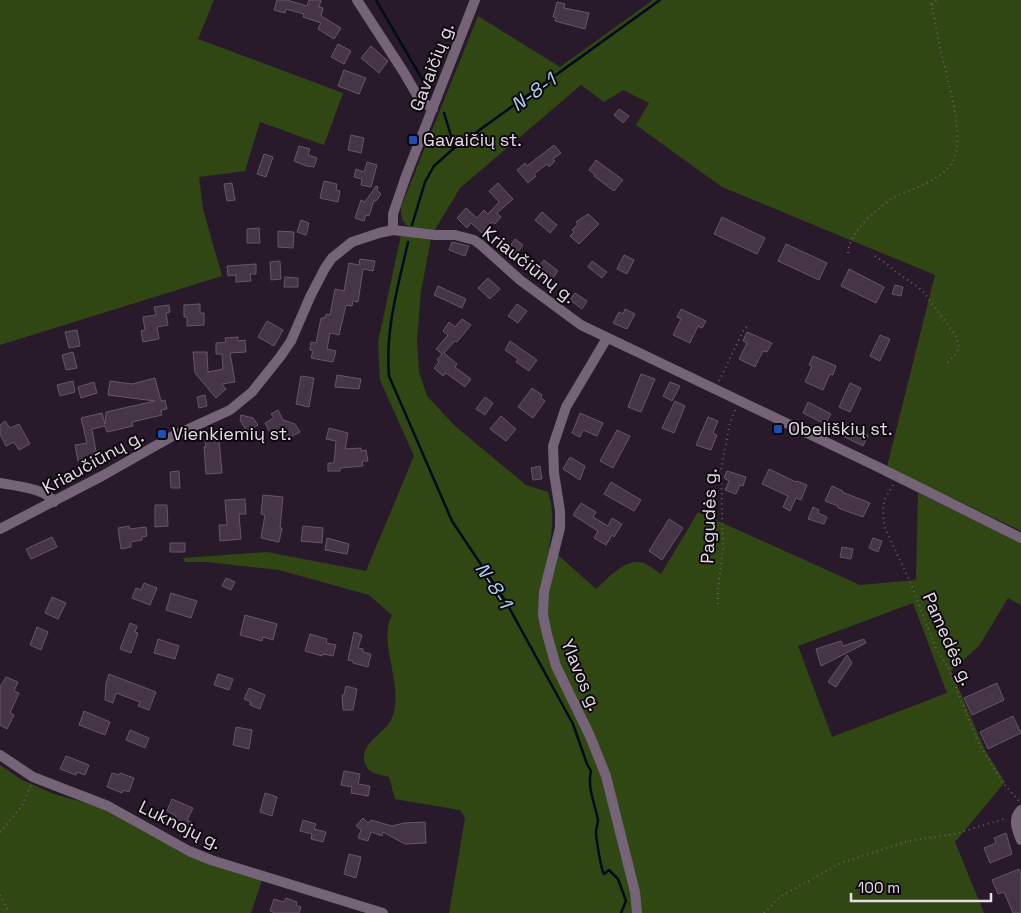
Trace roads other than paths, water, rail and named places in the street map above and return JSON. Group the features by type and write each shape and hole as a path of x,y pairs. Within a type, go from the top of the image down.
{"street":[{"path":"357,0 403,70 420,100 433,108"},
{"name":"Gavaičių g.","path":"393,230 393,214 406,176 475,0"},
{"name":"Kriaučiūnų g.","path":"0,529 54,502 171,437 230,410 252,392 280,357 290,342 310,297 332,258 352,242 379,232 393,230 455,236 474,240 542,297 581,325 1021,538"},
{"name":"Ylavos g.","path":"607,338 566,407 553,446 560,528 544,592 543,616 546,634 556,666 590,736 606,776 635,892 637,913"},
{"path":"0,483 42,492 51,496 54,502"},
{"name":"Luknojų g.","path":"0,755 33,777 108,806 189,851 211,860 383,913"},
{"path":"1019,812 1016,827 1021,840"}],"waterway":[{"path":"376,0 429,91"},
{"name":"N-8-1","path":"412,225 425,182 434,166 453,149 660,0"},
{"path":"444,113 453,149"},
{"name":"N-8-1","path":"408,242 391,325 388,359 389,376 452,521 506,602 573,724 591,771 591,789 598,820 596,835 603,871 604,874 609,870 618,879 626,901 621,913"}],"place":[{"name":"Gavaičių st.","path":"413,140"},
{"name":"Obeliškių st.","path":"778,429"},
{"name":"Vienkiemių st.","path":"162,434"}]}
